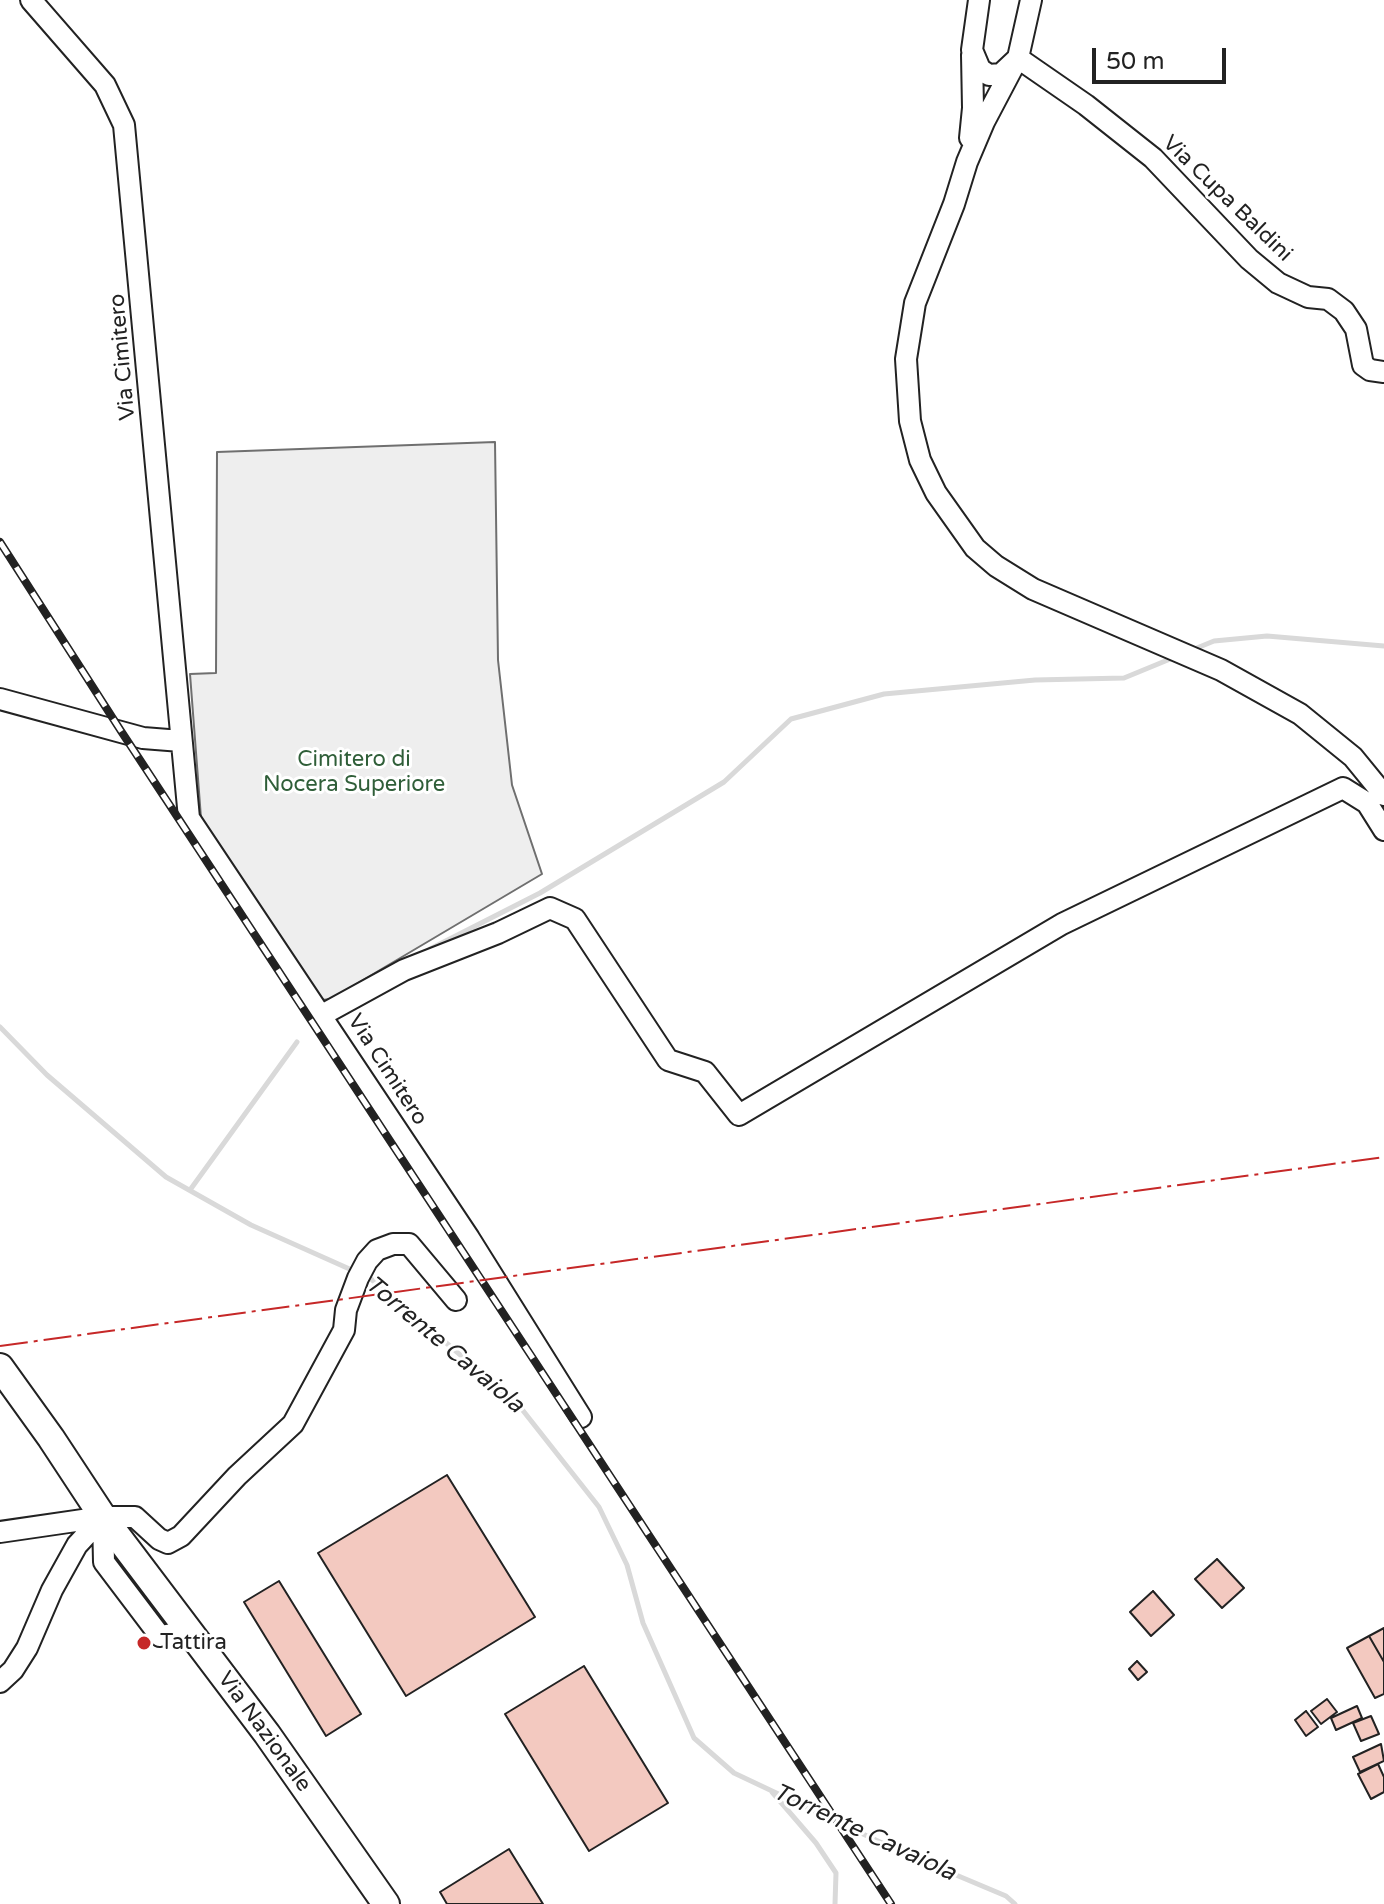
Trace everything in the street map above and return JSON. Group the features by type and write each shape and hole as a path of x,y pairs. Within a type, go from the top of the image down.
{"main road":[{"name":"Via Nazionale","path":"0,1367 103,1517 267,1734 386,1904"}],"street":[{"name":"Via Cimitero","path":"31,0 105,85 124,125 189,818 469,1238 581,1417"},
{"path":"967,162 973,108 972,50 979,0"},
{"path":"1031,0 1016,62 967,162 915,303 906,359 910,421 920,460 955,524 975,548 996,566 1033,589 1221,670 1300,714 1353,757 1384,795"},
{"path":"972,50 980,69 989,75 1001,74 1016,62"},
{"name":"Via Cupa Baldini","path":"1016,62 1086,105 1153,158 1249,259 1278,283 1308,297 1328,299 1344,311 1356,329 1363,365 1370,370 1384,372"},
{"path":"0,699 143,738 181,741"},
{"path":"322,1015 404,970 498,933 550,908 575,919 668,1060 705,1072 739,1115 1062,924 1343,788 1367,803 1384,830"},
{"path":"0,1532 103,1517 135,1517 159,1539 168,1543 181,1536 237,1476 293,1424 344,1330 346,1310 362,1271 377,1250 393,1244 409,1244 456,1300"},
{"path":"0,1682 13,1670 27,1648 52,1590 77,1545 103,1517"}],"green space":[{"name":"Cimitero di Nocera Superiore","path":"495,442 498,660 512,785 542,874 331,999 322,1000 202,831 190,674 216,673 217,452"}],"building":[{"path":"447,1475 535,1617 406,1696 318,1553"},
{"path":"1217,1559 1244,1588 1222,1608 1195,1579"},
{"path":"279,1581 361,1714 326,1736 244,1602"},
{"path":"1153,1591 1174,1615 1151,1636 1130,1612"},
{"path":"1384,1628 1384,1662 1369,1636"},
{"path":"1369,1636 1384,1662 1384,1694 1375,1698 1347,1648"},
{"path":"1137,1661 1147,1672 1138,1680 1129,1669"},
{"path":"584,1666 668,1803 589,1851 505,1714"},
{"path":"1327,1699 1337,1712 1321,1724 1311,1711"},
{"path":"1357,1706 1362,1718 1336,1730 1331,1718"},
{"path":"1306,1711 1318,1727 1306,1736 1295,1720"},
{"path":"1371,1716 1379,1734 1361,1741 1353,1723"},
{"path":"1381,1744 1384,1761 1360,1772 1353,1757"},
{"path":"1378,1764 1384,1777 1384,1792 1371,1799 1358,1774"},
{"path":"509,1849 543,1904 447,1904 440,1892"}],"waterway":[{"path":"1192,650 1214,641 1267,636 1384,646"},
{"path":"430,949 540,893 724,782 791,719 884,694 1035,680 1124,678 1175,657"},
{"name":"Torrente Cavaiola","path":"0,1027 47,1075 166,1177 251,1225 354,1271"},
{"path":"190,1190 297,1042"},
{"name":"Torrente Cavaiola","path":"363,1275 517,1403 599,1507 627,1565 643,1623 694,1738 734,1773 899,1851 1006,1896 1015,1904"},
{"path":"772,1792 816,1843 836,1873 835,1904"}],"railway":[{"path":"0,542 891,1904"}],"power":[{"path":"0,1346 1384,1157"}],"place":[{"name":"Tattira","path":"144,1643"}]}
